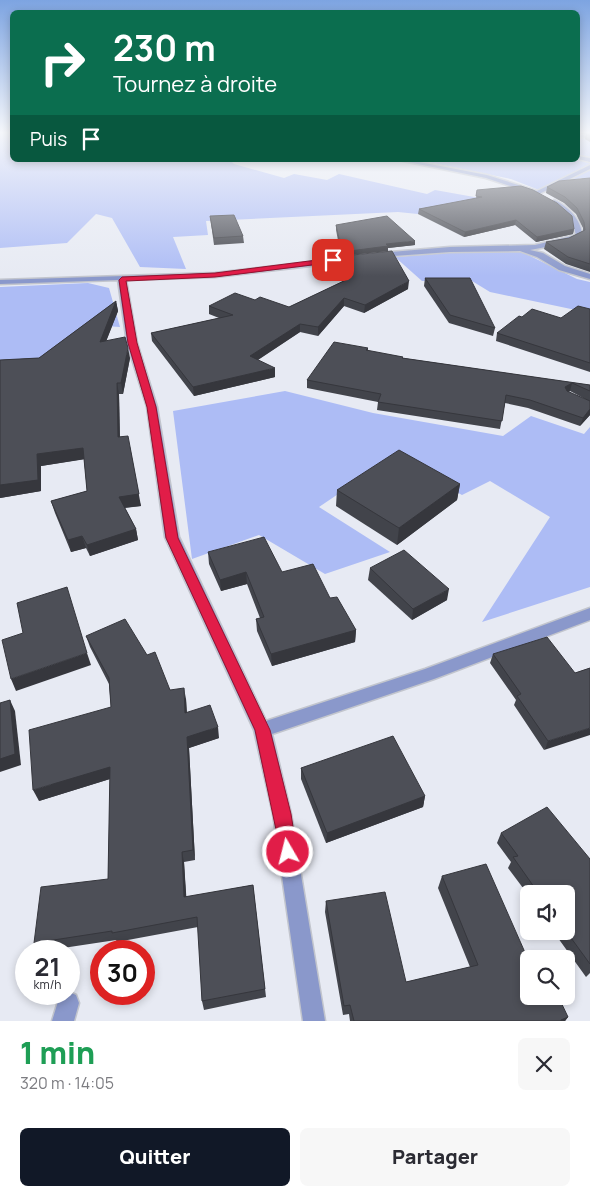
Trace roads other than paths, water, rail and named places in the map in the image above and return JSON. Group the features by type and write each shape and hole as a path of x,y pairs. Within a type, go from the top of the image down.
{"street":[{"path":"374,256 458,249 520,249 567,241 579,236 580,230 571,215 543,196 498,181"},
{"path":"543,196 567,181"},
{"path":"520,249 540,255 562,268 590,277"},
{"path":"0,282 122,280 215,275 364,257"},
{"path":"122,280 132,343 152,407 172,538 262,730 282,814 314,1021"},
{"path":"262,730 428,674 589,616"}]}
